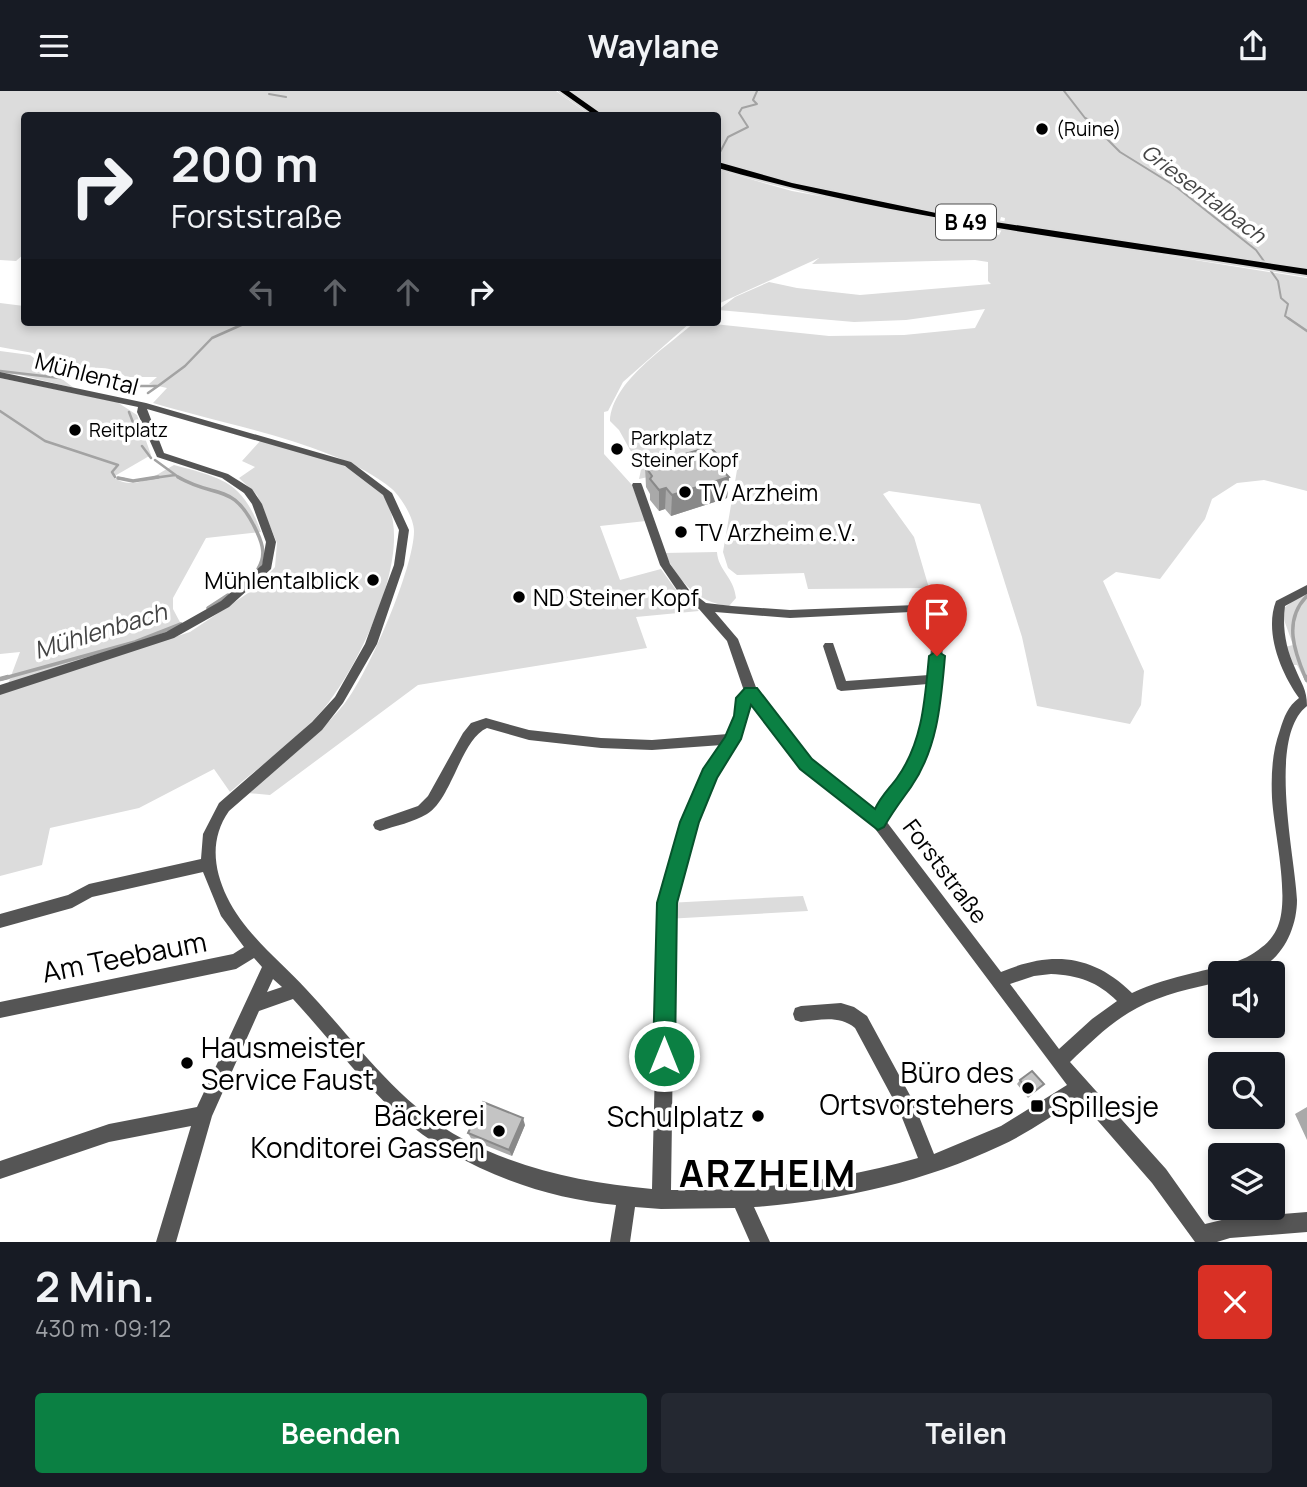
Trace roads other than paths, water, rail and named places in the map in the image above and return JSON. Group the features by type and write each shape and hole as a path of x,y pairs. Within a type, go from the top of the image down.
{"highway":[{"path":"558,91 588,112"},
{"path":"564,91 595,112"},
{"name":"B 49","path":"721,167 790,187 932,217 1146,247 1307,274"}],"street":[{"name":"Mühlental","path":"0,375 143,405 142,412 160,455 225,476 251,495 271,542 267,566 225,604 170,635 0,690"},
{"path":"143,405 348,464 387,493 404,530 393,584 371,644 355,674 317,726 218,815 212,823 209,864 233,921 271,967 409,1110 441,1137 480,1156 549,1182 627,1196 741,1199 849,1185 929,1164 1003,1135 1081,1086"},
{"name":"Forststraße","path":"636,485 665,565 685,593 703,606 734,643 751,692 806,764 878,822 1059,1061 1159,1176 1205,1238"},
{"path":"1254,961 1262,958 1279,940 1287,925 1289,888 1280,801 1280,749 1292,713 1307,700 1286,659 1278,614 1280,604 1307,589"},
{"path":"703,606 743,613 786,614 937,607 931,723 905,782 891,796 878,822"},
{"path":"829,646 841,686 935,679"},
{"path":"661,1198 667,903 690,822 709,775 733,739 742,716 744,698 751,692"},
{"path":"380,825 423,810 433,800 468,737 476,727 486,723 529,736 601,743 652,745 733,739"},
{"path":"0,921 72,901 89,891 209,864"},
{"name":"Am Teebaum","path":"0,1010 236,961 255,948"},
{"path":"999,981 1032,970 1076,966 1100,977 1128,1001"},
{"path":"166,1242 203,1115 271,967"},
{"path":"1059,1061 1100,1021 1128,1001 1160,988 1208,976"},
{"path":"254,1005 296,990"},
{"path":"801,1014 840,1011 855,1016 861,1022 901,1095 929,1164"},
{"path":"0,1170 109,1133 203,1115"},
{"path":"620,1242 627,1196"},
{"path":"741,1199 760,1242"},
{"path":"1205,1238 1230,1228 1307,1223"}],"waterway":[{"path":"721,150 728,137 748,127 739,113 742,108 757,104 753,100 757,91"},
{"name":"Griesentalbach","path":"1064,91 1085,118 1102,126 1100,132 1120,152 1175,186 1256,250 1278,281 1281,298 1288,304 1285,316 1288,318"},
{"path":"269,94 286,97"},
{"name":"Griesentalbach","path":"1288,318 1307,331"},
{"path":"158,386 185,366 212,338 239,326"},
{"name":"Mühlenbach","path":"0,371 60,378"},
{"name":"Mühlenbach","path":"120,386 158,386"},
{"name":"Mühlenbach","path":"148,393 158,386"},
{"name":"Mühlenbach","path":"0,411 45,441 118,465 112,472 115,477"},
{"name":"Mühlenbach","path":"129,412 139,438"},
{"name":"Mühlenbach","path":"142,446 151,458"},
{"name":"Mühlenbach","path":"155,460 179,477"},
{"name":"Mühlenbach","path":"146,479 175,475"},
{"name":"Mühlenbach","path":"124,479 118,478 133,481 158,477"},
{"name":"Mühlenbach","path":"179,477 232,498 240,505 261,541 263,555 258,569"},
{"name":"Mühlenbach","path":"208,608 228,595"},
{"name":"Griesentalbach","path":"1306,679 1295,647 1293,625 1295,615 1307,596"},
{"name":"Mühlenbach","path":"1,679 135,642 181,624"},
{"name":"Mühlenbach","path":"0,679 8,677"}],"place":[{"name":"(Ruine)","path":"1042,129"},
{"name":"Reitplatz","path":"75,430"},
{"name":"Parkplatz Steiner Kopf","path":"617,449"},
{"name":"TV Arzheim","path":"685,492"},
{"name":"TV Arzheim e.V.","path":"681,532"},
{"name":"Mühlentalblick","path":"373,580"},
{"name":"ND Steiner Kopf","path":"519,597"},
{"name":"Hausmeister Service Faust","path":"187,1063"},
{"name":"Büro des Ortsvorstehers","path":"1028,1088"},
{"name":"Spillesje","path":"1037,1106"},
{"name":"Schulplatz","path":"758,1116"},
{"name":"Bäckerei Konditorei Gassen","path":"499,1131"}],"district":[{"name":"ARZHEIM","path":"768,1173"}]}
